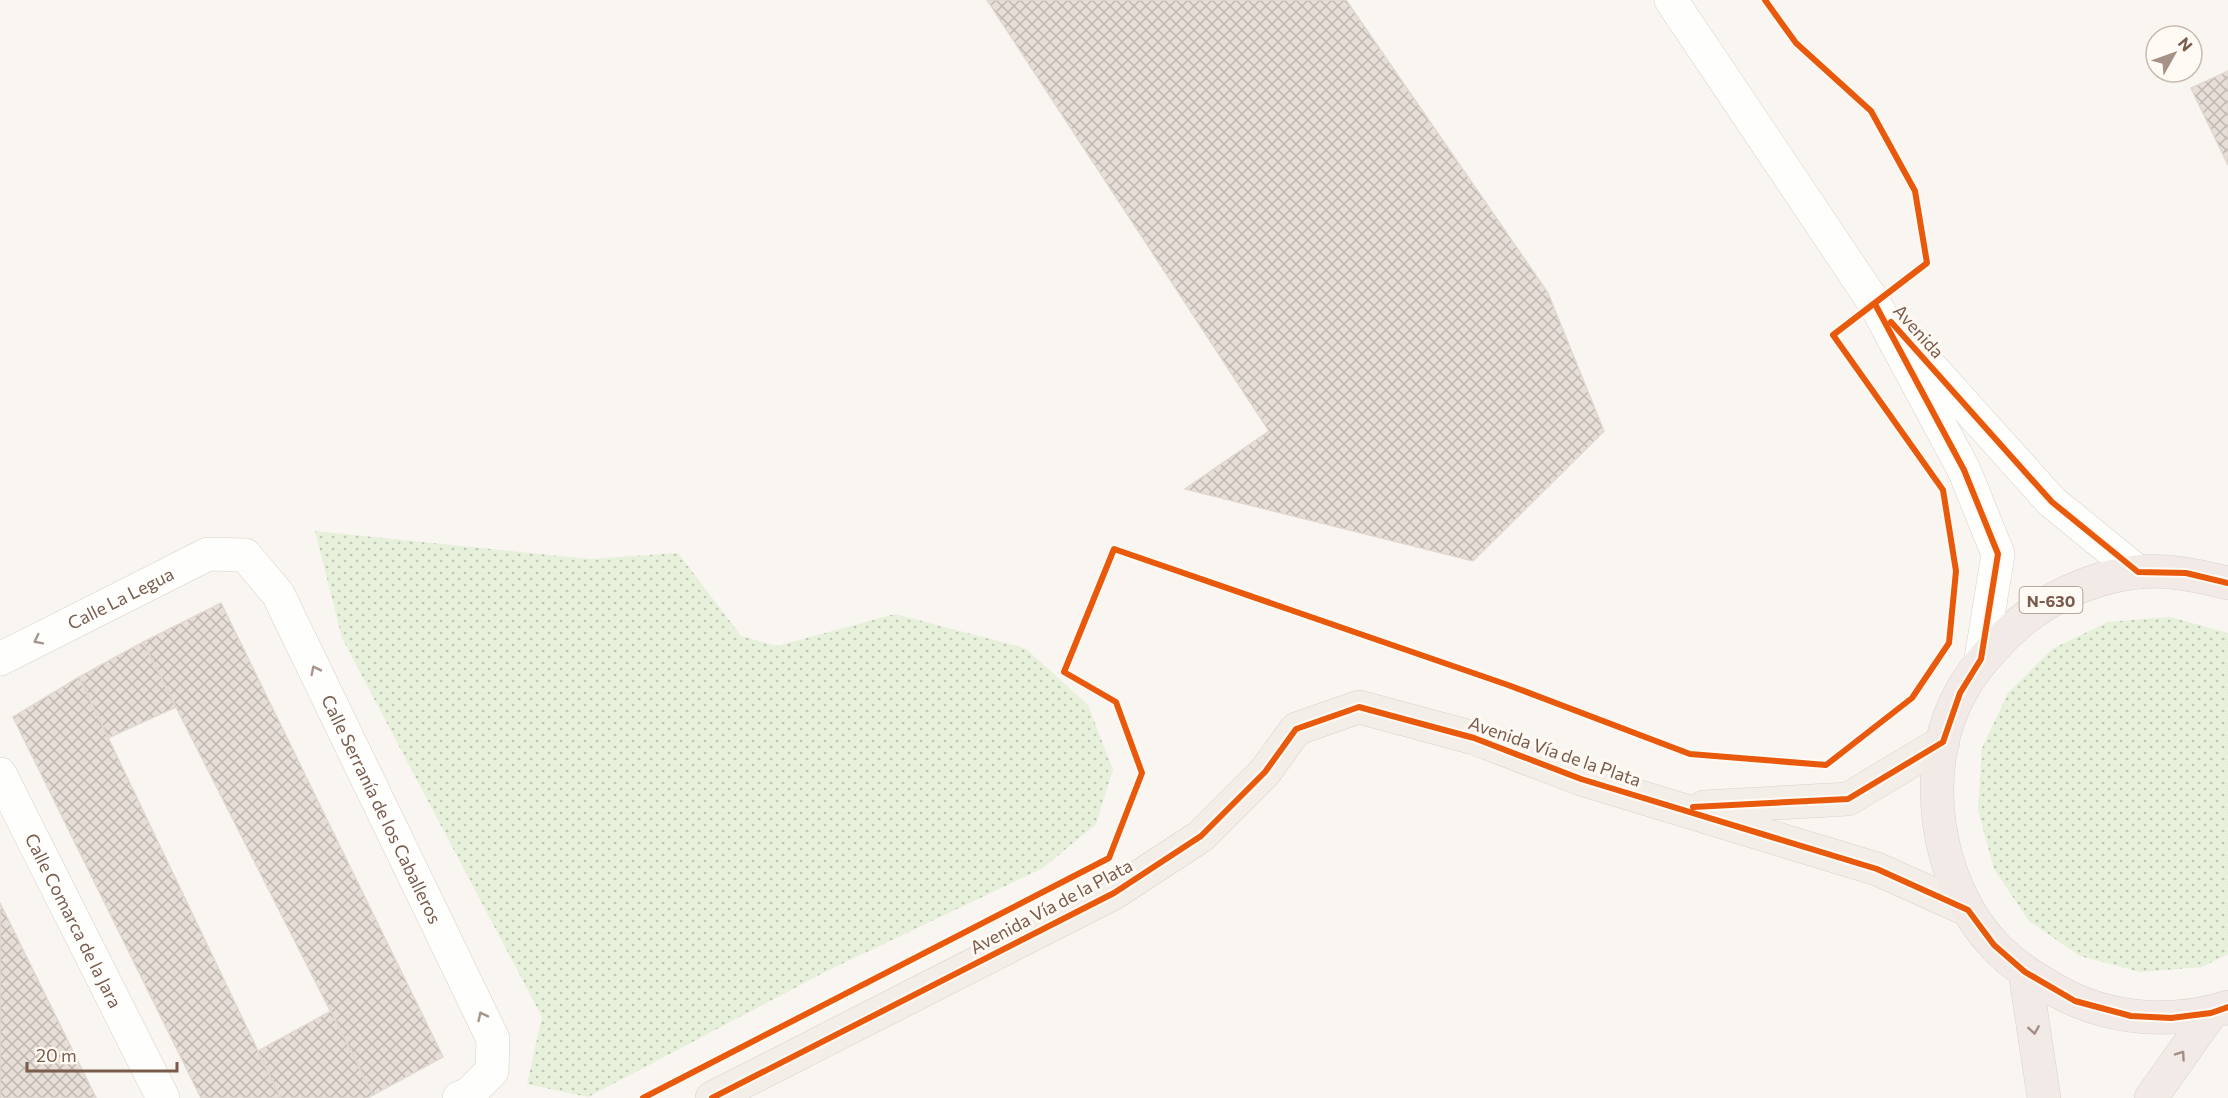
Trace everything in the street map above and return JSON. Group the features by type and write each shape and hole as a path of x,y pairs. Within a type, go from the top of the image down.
{"highway":[{"name":"N-630","path":"2219,1010 2171,1018 2131,1016 2075,1001 2025,972 1994,945 1968,910 1948,868 1938,823 1938,781 1943,741 1960,693 1982,659 2026,615 2071,589 2138,572 2186,573 2228,583"},
{"path":"2025,972 2044,1098"},
{"name":"N-630","path":"2151,1098 2219,1010"}],"main road":[{"name":"Avenida Vía de la Plata","path":"729,1094 1114,893 1201,836 1265,772 1296,729 1359,707 1474,738 1581,779 1877,869 1968,910"},
{"name":"Avenida Vía de la Plata","path":"1682,808 1848,799 1943,741"}],"street":[{"name":"Avenida","path":"1671,0 1875,304 1964,470 1998,554 1982,659"},
{"name":"Avenida","path":"1875,304 2052,502 2138,572"},
{"name":"Calle La Legua","path":"0,659 208,554 244,555"},
{"name":"Calle Serranía de los Caballeros","path":"244,555 278,594 493,1038 492,1071 470,1093 459,1098"},
{"name":"Calle Comarca de la Jara","path":"0,774 163,1098"}],"path":[{"path":"1833,335 1875,304"}],"green space":[{"path":"315,531 589,559 678,553 741,636 777,646 895,614 1025,648 1088,705 1113,770 1096,824 1043,868 829,970 588,1097 527,1084 542,1017 342,638"},
{"path":"2170,617 2228,633 2228,954 2202,967 2140,972 2080,956 2029,921 1994,869 1978,810 1982,748 2008,693 2052,649 2108,622"}],"building":[{"path":"987,0 1346,0 1548,293 1604,431 1473,561 1185,489 1269,431"},
{"path":"2228,71 2228,165 2191,88"},
{"path":"221,603 443,1057 373,1095 143,642"},
{"path":"143,642 176,707 108,738 79,677"},
{"path":"79,677 281,1098 201,1098 13,717"},
{"path":"0,903 96,1098 0,1098"},
{"path":"331,1011 373,1095 367,1098 281,1098 258,1051"}],"cycle path":[{"path":"643,1098 1109,858 1142,773 1116,702 1064,672 1114,549 1508,685 1690,754 1826,765 1912,698 1949,643 1956,571 1943,490 1833,335 1927,263 1915,191 1871,111 1796,43 1765,0"},
{"path":"1693,807 1848,799 1943,742 1960,693 1981,659 1998,554 1964,470 1875,304"},
{"path":"1891,322 2052,502 2138,572 2186,573 2228,583"},
{"path":"712,1098 1114,893 1201,836 1265,772 1296,729 1359,707 1474,738 1581,779 1877,869 1968,910 1994,945 2025,972 2075,1001 2131,1016 2171,1018 2211,1013 2228,1007"}]}
